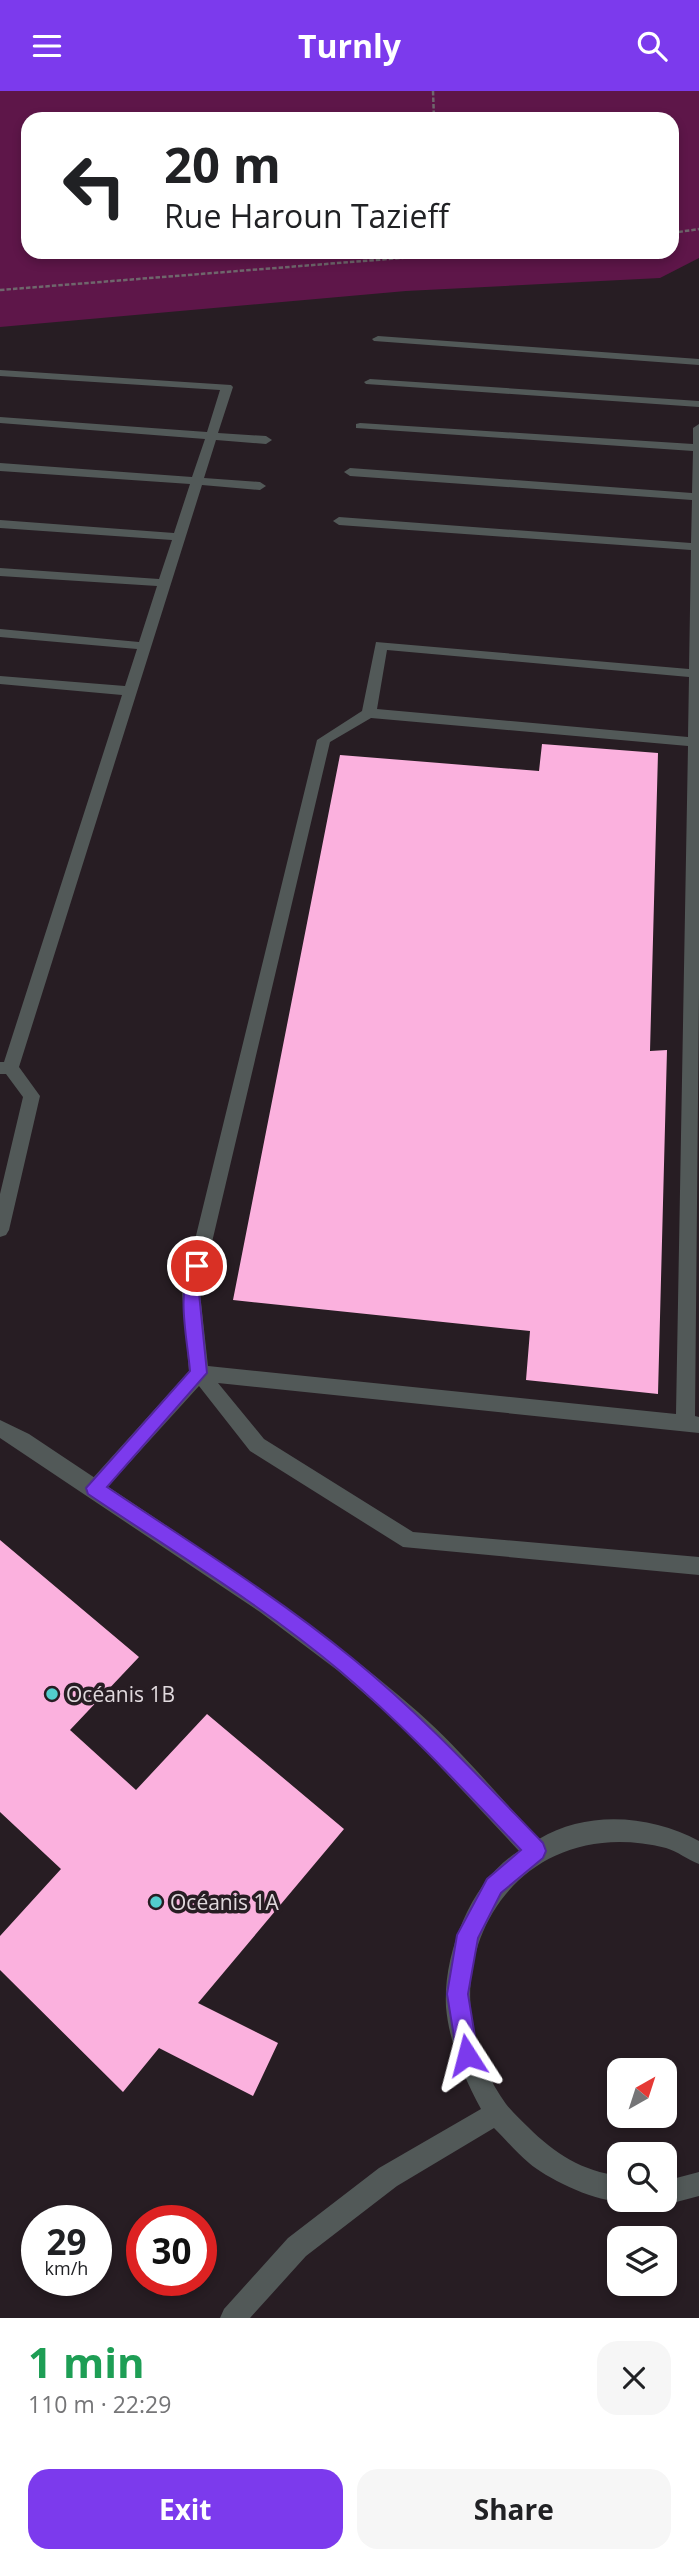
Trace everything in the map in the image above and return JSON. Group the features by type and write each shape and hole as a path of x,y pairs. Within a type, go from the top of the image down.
{"street":[{"path":"378,339 699,362"},
{"path":"0,373 227,387 5,1068 32,1096 0,1230"},
{"path":"370,382 699,404"},
{"path":"0,420 266,440"},
{"path":"360,426 699,448"},
{"path":"199,1373 692,1424 699,428"},
{"path":"0,467 260,486"},
{"path":"350,472 698,497"},
{"path":"339,521 698,547"},
{"path":"0,524 179,537"},
{"path":"0,572 164,583"},
{"path":"0,633 144,646"},
{"path":"369,713 381,645 696,674"},
{"path":"0,680 130,691"},
{"path":"695,742 369,713 324,740 191,1293 199,1373 257,1445 410,1541 699,1566"},
{"path":"94,1488 199,1373"},
{"path":"0,1428 267,1605 344,1663 413,1723 536,1851"},
{"path":"607,2187 598,2186 542,2158 497,2113 467,2055 458,1994 468,1935 494,1886 536,1851 576,1833 621,1829 666,1837 699,1853"},
{"path":"233,2318 297,2247 388,2177 497,2113"},
{"path":"677,2190 699,2184"}],"path":[{"path":"433,91 434,112"},
{"path":"679,232 699,229"},
{"path":"0,290 376,259"}],"shaded area":[{"path":"0,91 699,91 699,258 660,278 406,291 0,327"}],"building":[{"path":"542,744 658,753 650,1051 667,1050 658,1394 526,1380 530,1331 233,1300 340,755 539,771"},
{"name":"Océanis 1A","path":"0,1540 139,1657 70,1730 136,1790 207,1714 344,1829 198,2003 278,2043 253,2096 159,2048 123,2092 0,1970 0,1936 61,1869 0,1812"}],"place":[{"name":"Océanis 1B","path":"52,1694"},
{"name":"Océanis 1A","path":"156,1902"}],"route":[{"path":"197,1266 191,1293 199,1373 94,1488 267,1605 344,1663 413,1723 536,1851 494,1886 468,1935 458,1994 467,2055"}]}
